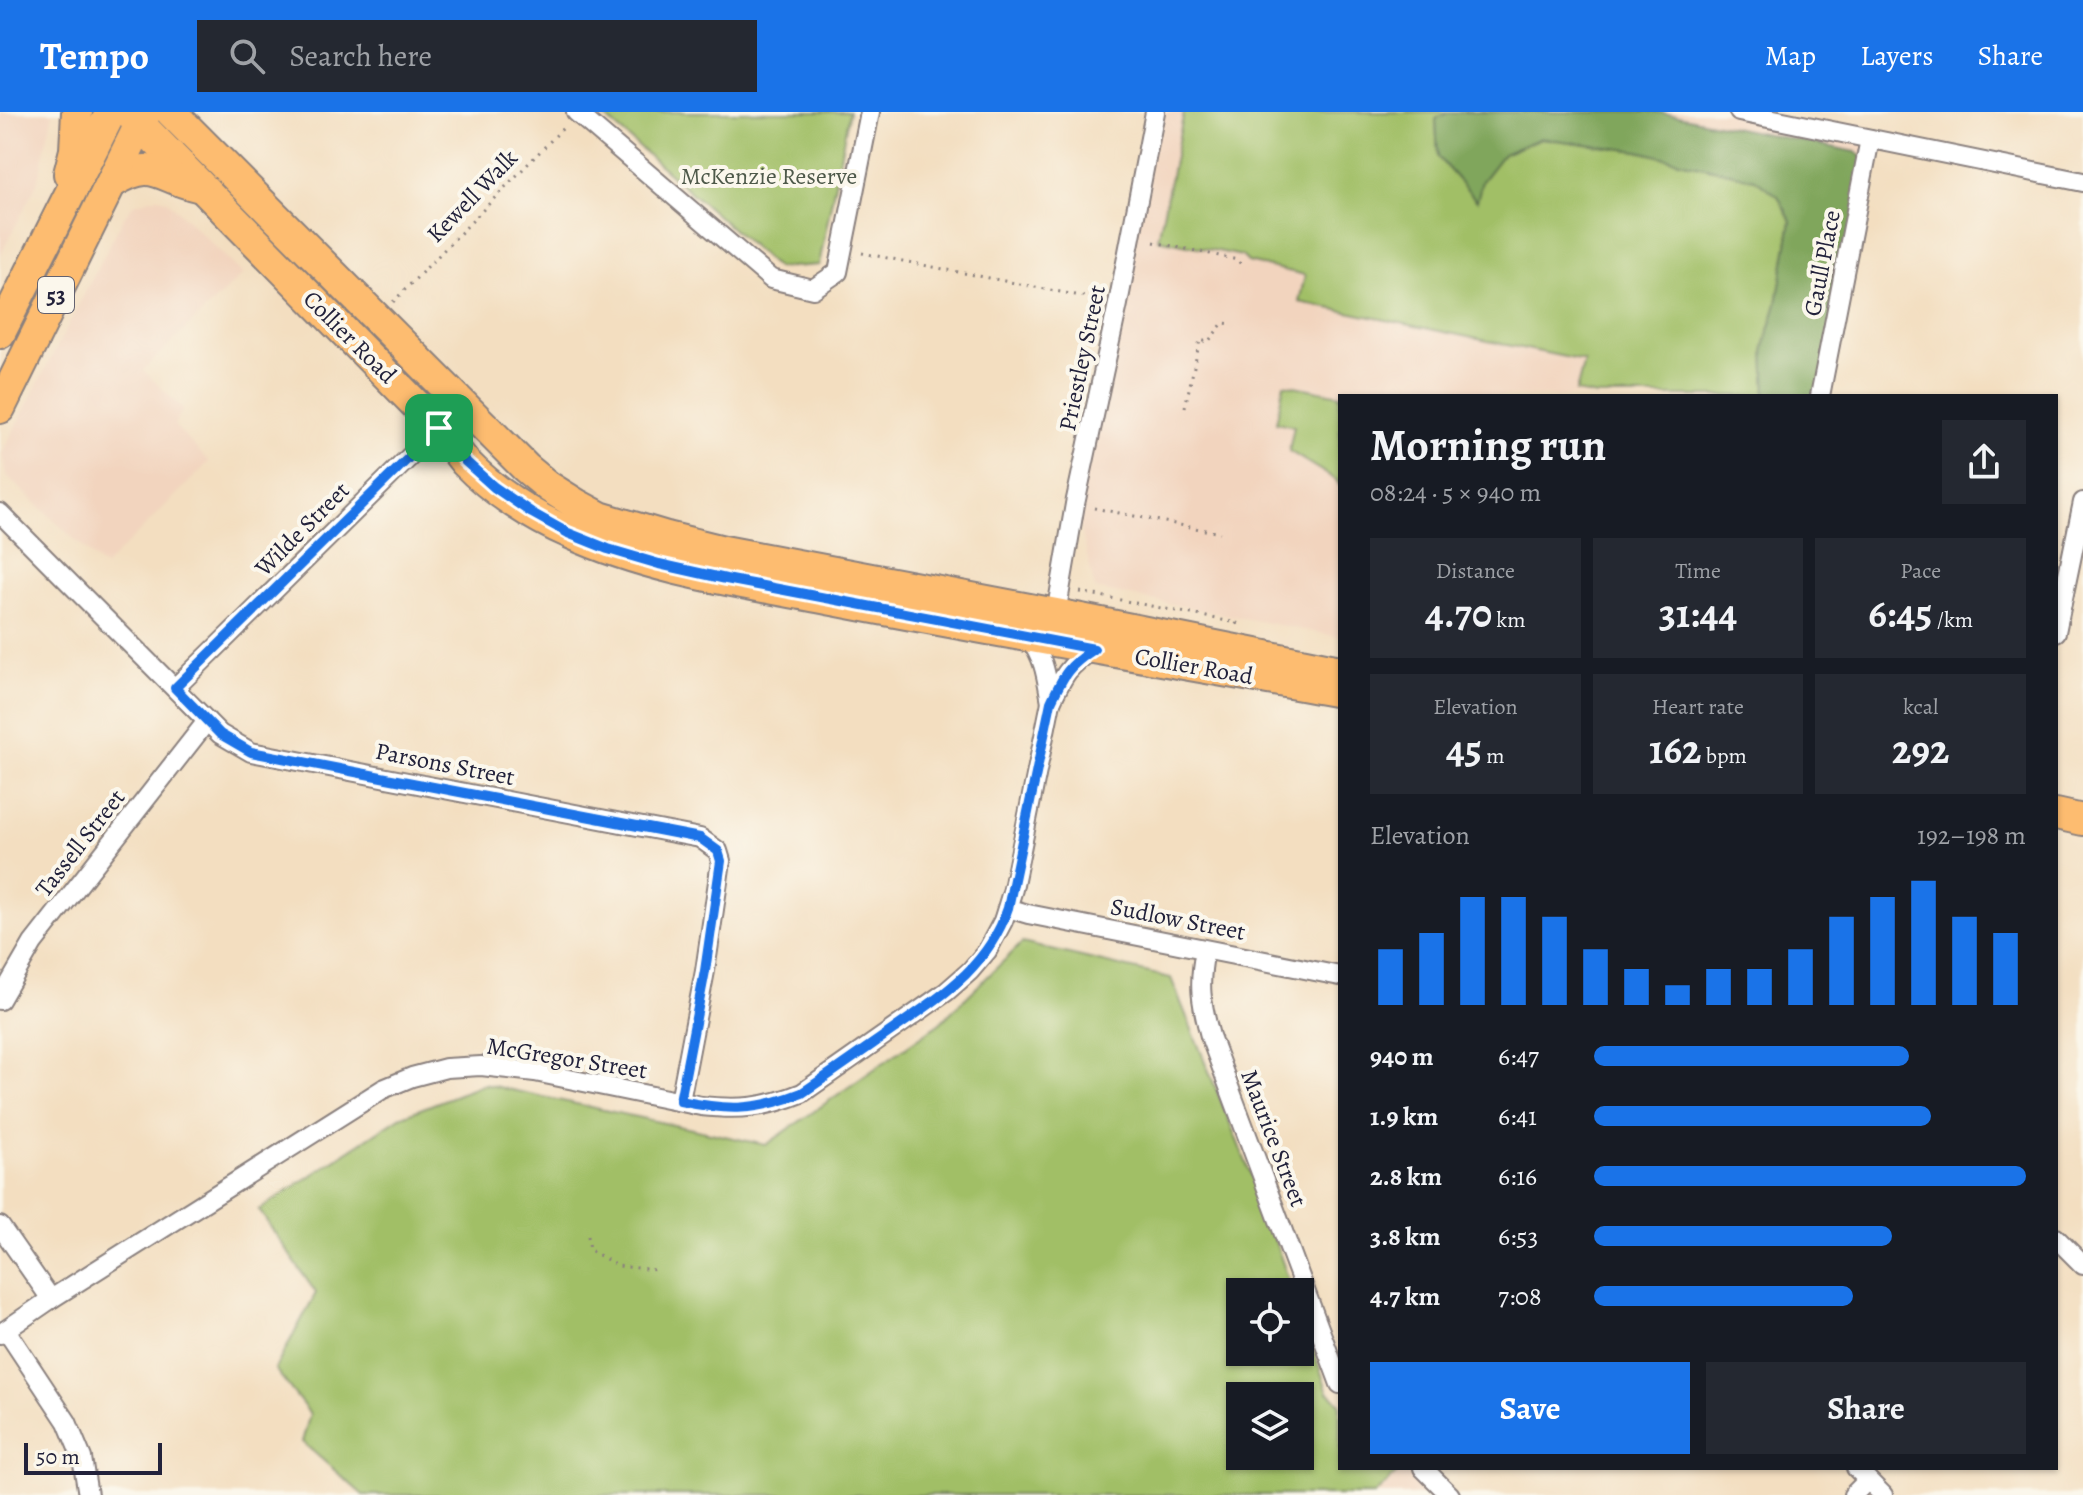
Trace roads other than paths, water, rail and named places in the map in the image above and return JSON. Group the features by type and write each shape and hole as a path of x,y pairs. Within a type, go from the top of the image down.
{"main road":[{"path":"58,218 75,150 77,112"},
{"name":"53","path":"0,333 111,112"},
{"name":"Collier Road","path":"171,112 526,468 549,487 600,517 724,551 1338,671"},
{"name":"53","path":"0,408 113,182 138,116"},
{"name":"Collier Road","path":"138,116 203,187 439,428 465,461 494,487 568,533 659,564 726,579 1338,692"},
{"path":"113,182 129,173 146,169 203,187"},
{"path":"2058,814 2083,820"},
{"path":"2058,833 2083,838"}],"street":[{"path":"577,112 771,279 813,289 838,272 870,112"},
{"name":"Priestley Street","path":"1056,614 1075,504 1155,112"},
{"path":"1739,112 2083,182"},
{"name":"Gaull Place","path":"1820,394 1870,139"},
{"name":"Wilde Street","path":"175,688 439,428 458,401"},
{"path":"2058,622 2083,502"},
{"name":"Parsons Street","path":"0,513 220,734 251,752 700,838 718,851 721,861 705,971 680,1101"},
{"name":"McGregor Street","path":"1029,637 1045,666 1051,702"},
{"name":"McGregor Street","path":"3,1332 383,1089 412,1077 446,1068 481,1066 535,1072 729,1109 776,1104 802,1093 946,992 987,951 1008,908 1051,702 1073,663 1094,649"},
{"name":"Tassell Street","path":"0,1000 33,943 207,721"},
{"name":"Sudlow Street","path":"1008,908 1338,976"},
{"name":"Maurice Street","path":"1205,950 1200,984 1210,1036 1338,1379"},
{"path":"0,1226 51,1299"},
{"path":"2058,1240 2082,1262"},
{"path":"3,1332 67,1422 82,1458 88,1495"},
{"path":"1425,1470 1450,1495"},
{"path":"1853,1495 1862,1474 1883,1495"}],"park label":[{"name":"McKenzie Reserve","path":"769,176"}]}
